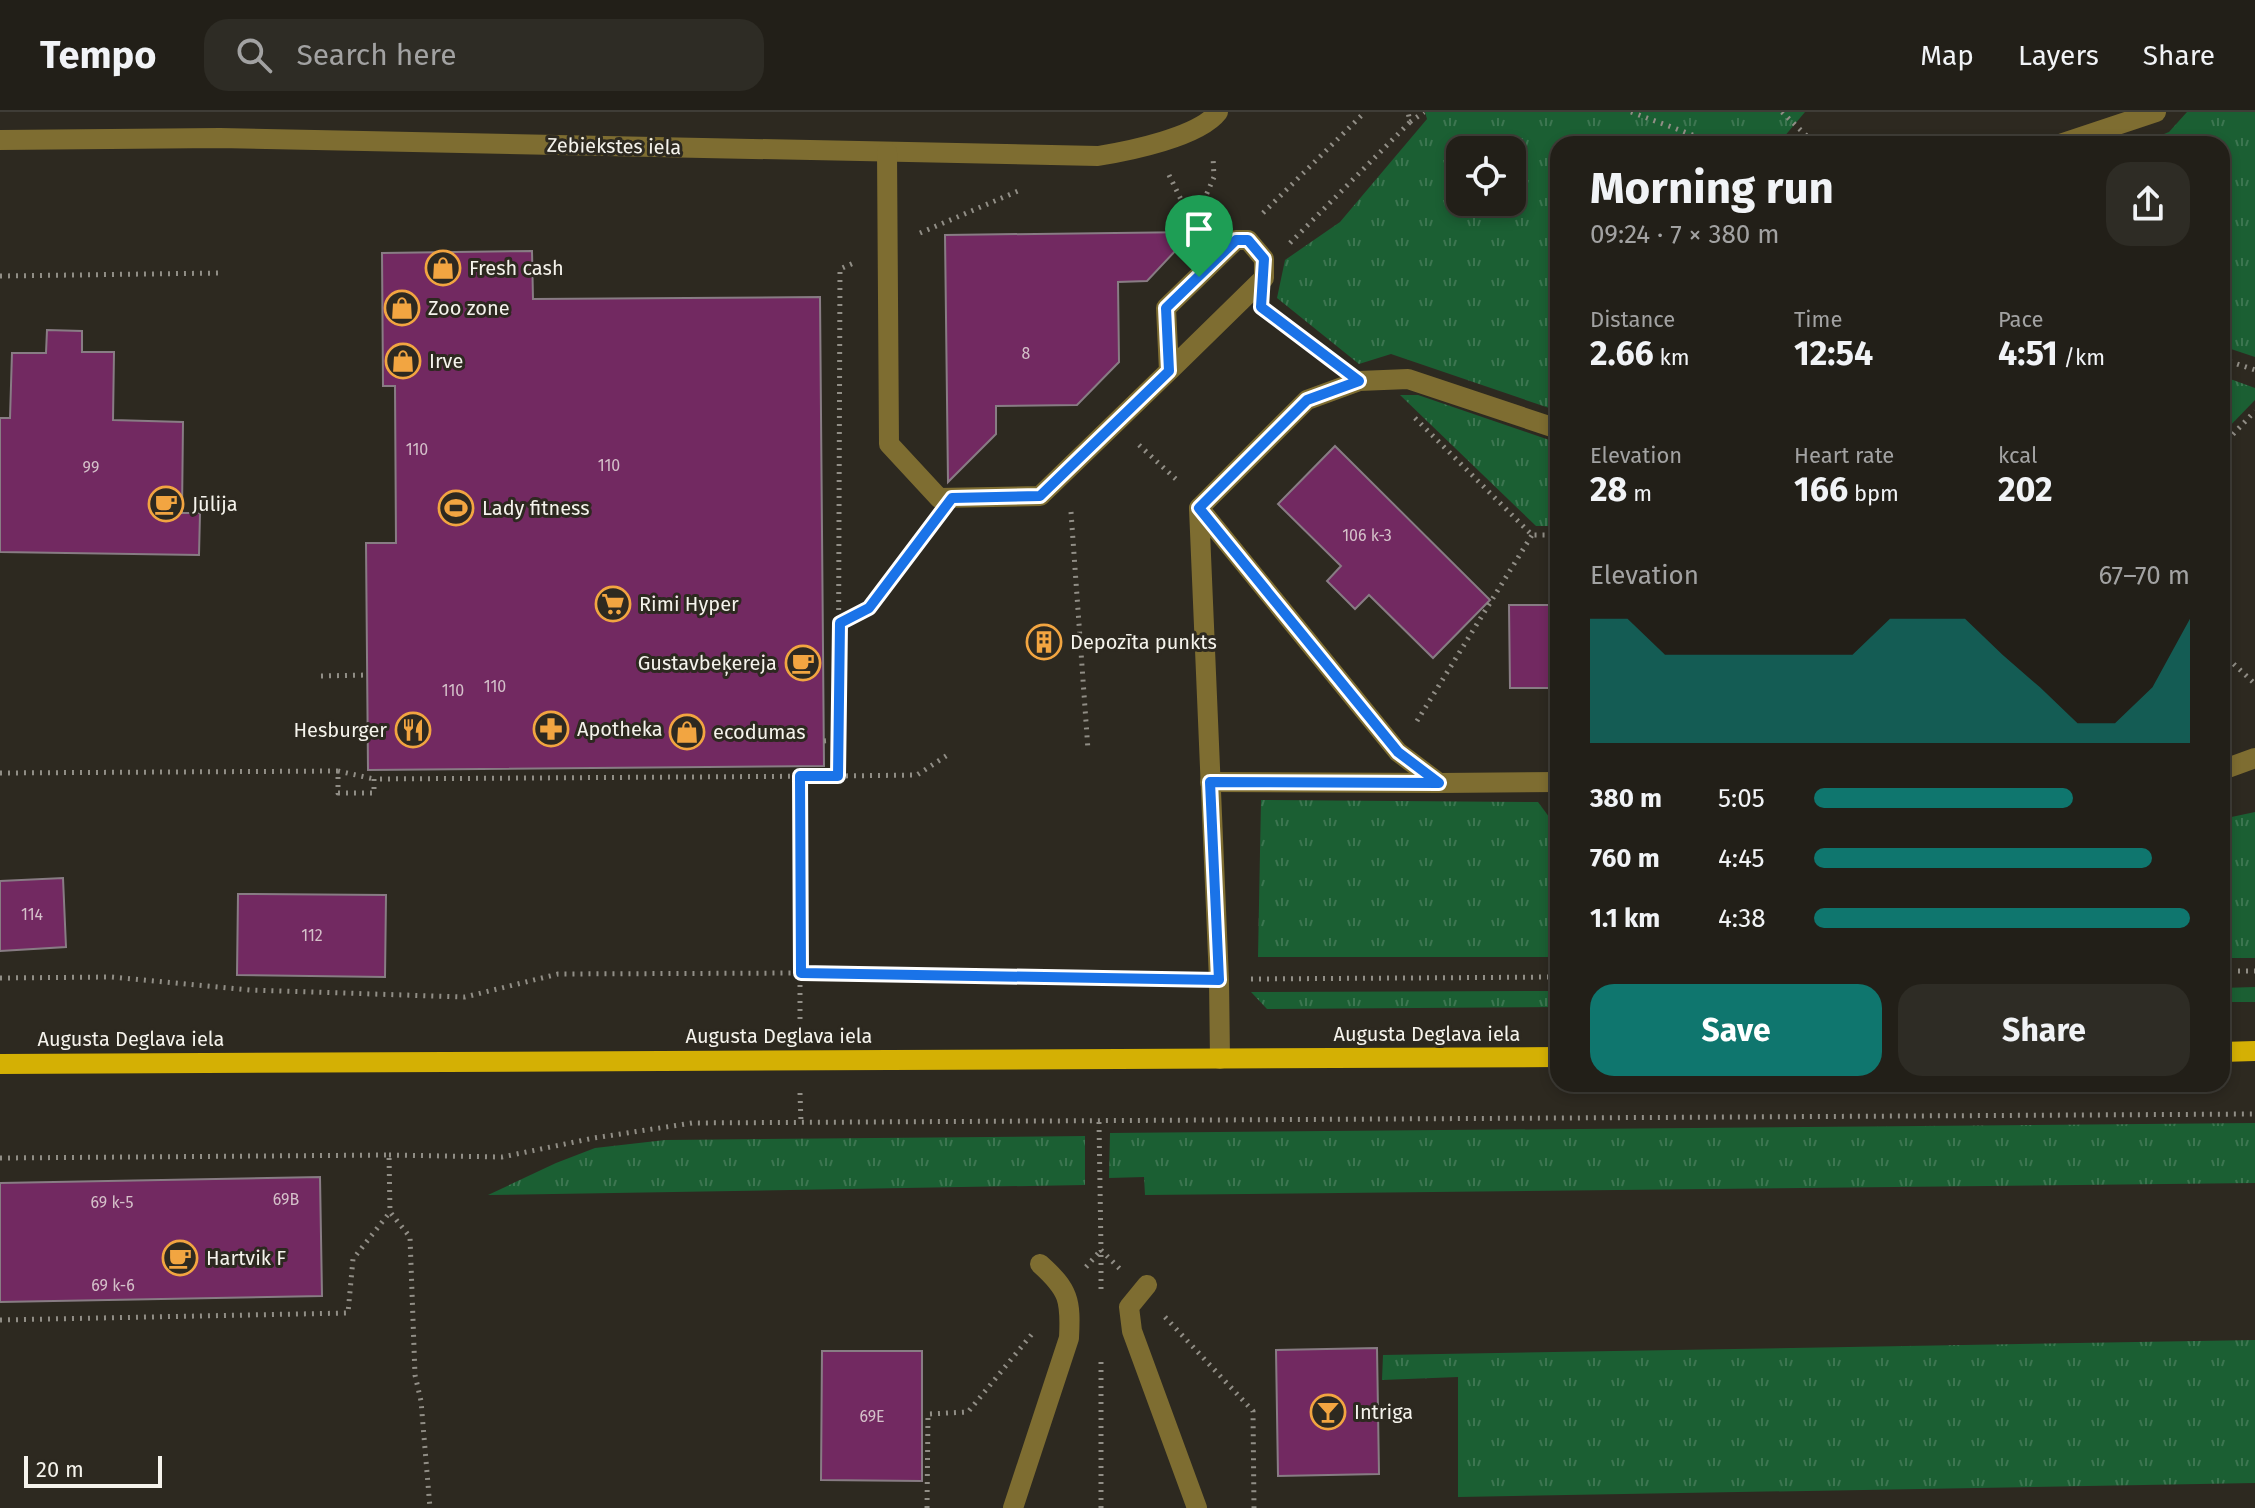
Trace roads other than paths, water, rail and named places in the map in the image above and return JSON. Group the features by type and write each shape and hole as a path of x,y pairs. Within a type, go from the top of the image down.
{"main road":[{"path":"2230,1052 2255,1051"},
{"name":"Augusta Deglava iela","path":"0,1064 1550,1057"}],"street":[{"path":"2084,136 2156,112"},
{"name":"Zebiekstes iela","path":"0,140 220,138 1098,156 1154,144 1215,116"},
{"path":"887,152 889,444 939,498 1040,496 1169,371 1264,278 1264,259 1248,240 1236,240 1166,308 1169,371"},
{"path":"1220,1059 1201,506 1307,400 1359,381 1408,379 1550,426"},
{"path":"1201,506 1398,752 1439,783"},
{"path":"2230,767 2255,758"},
{"path":"1210,782 1550,782"},
{"path":"1013,1508 1069,1338 1070,1309 1065,1293 1061,1283 1040,1264"},
{"path":"1144,1288 1129,1307 1132,1331 1197,1508"}],"place":[{"name":"Fresh cash","path":"443,268"},
{"name":"Zoo zone","path":"402,308"},
{"name":"Irve","path":"403,361"},
{"name":"Jūlija","path":"166,504"},
{"name":"Lady fitness","path":"456,508"},
{"name":"Rimi Hyper","path":"613,604"},
{"name":"Depozīta punkts","path":"1044,642"},
{"name":"Gustavbeķereja","path":"803,663"},
{"name":"Apotheka","path":"551,729"},
{"name":"Hesburger","path":"413,730"},
{"name":"ecodumas","path":"687,732"},
{"name":"Hartvik F","path":"180,1258"},
{"name":"Intriga","path":"1328,1412"}]}
